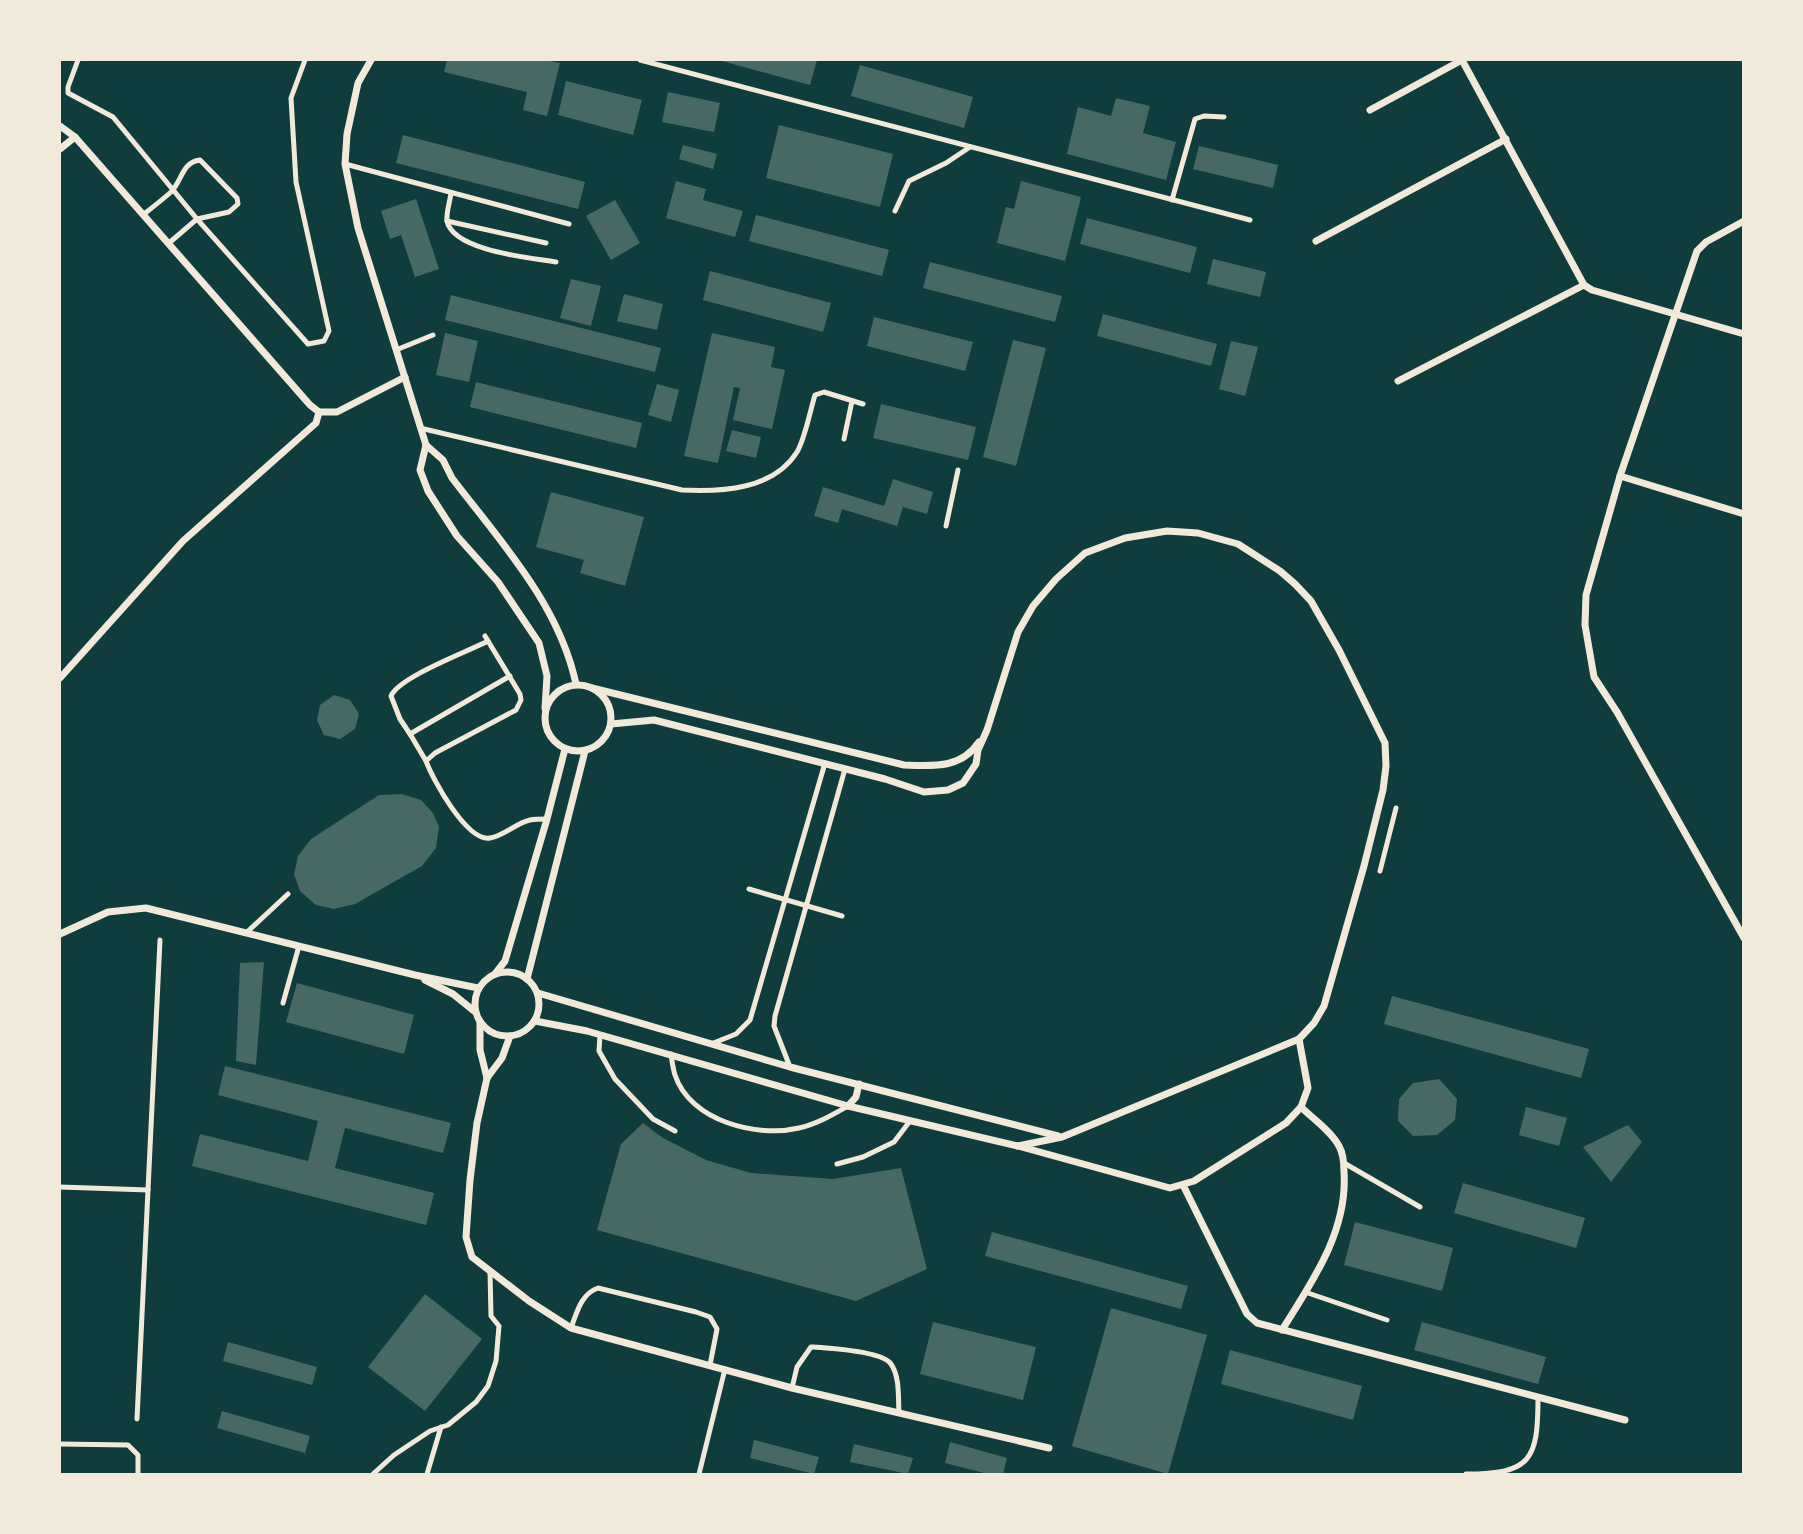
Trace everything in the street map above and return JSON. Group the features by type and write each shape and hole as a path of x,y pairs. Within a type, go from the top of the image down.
{"street":[{"path":"371,60 358,83 347,134 345,164 358,228 426,445 420,470 428,491 457,536 498,582 538,643 547,676 544,720 547,732 554,742 565,749 585,751 602,741 611,724 606,699 592,688"},
{"path":"1370,110 1462,60 1584,285 1592,290 1744,334"},
{"path":"60,126 75,137 319,412 337,412 404,377"},
{"path":"60,149 75,137"},
{"path":"1316,241 1506,139"},
{"path":"1744,221 1706,242 1697,251 1620,476 1586,595 1585,625 1594,677 1744,938"},
{"path":"1398,381 1584,285"},
{"path":"60,678 183,541 316,423 319,412"},
{"path":"426,445 443,460 452,478 545,605 569,654 576,684"},
{"path":"1620,476 1744,514"},
{"path":"611,724 654,720 845,768 924,792 948,790 963,783 976,764 978,750 987,730 1018,632 1033,606 1085,553 1125,538 1167,531 1198,533 1238,544 1295,584 1311,601 1339,650 1385,743 1386,766 1364,866 1324,1006 1314,1023 1299,1039 1062,1137 1018,1146"},
{"path":"545,708 557,691 576,684 904,765 944,766 953,763 975,748 987,730"},
{"path":"495,974 512,972 527,979 538,993 535,1021 520,1034 499,1035 489,1031 481,1023 474,1004 482,982 495,974 505,961 565,749"},
{"path":"527,979 585,751"},
{"path":"60,934 120,909 146,908 415,975 478,988"},
{"path":"415,975 453,994 475,1012"},
{"path":"538,993 790,1067 1062,1137"},
{"path":"535,1021 600,1035 848,1106 1018,1146 1170,1188 1194,1181 1286,1123 1301,1107 1308,1088 1299,1039"},
{"path":"481,1023 480,1050 487,1078 476,1134 466,1237 472,1256 529,1301 571,1328 792,1388 1049,1448"},
{"path":"487,1078 502,1058 510,1036"},
{"path":"848,1106 856,1097 859,1084"},
{"path":"1282,1330 1322,1263 1336,1230 1345,1190 1344,1163 1338,1144 1301,1107"},
{"path":"1183,1185 1247,1314 1257,1323 1625,1420"}],"lane":[{"path":"78,60 67,89 68,93 113,117 197,219 308,344 324,341 329,331 296,182 291,98 305,60"},
{"path":"640,60 1250,220"},
{"path":"1172,200 1195,119 1204,116 1223,117"},
{"path":"895,211 909,181 946,163 970,146"},
{"path":"144,214 173,190 184,169 192,161 200,160 237,198 238,204 229,212 197,219 169,243"},
{"path":"345,164 569,224"},
{"path":"451,193 447,221 461,239 512,255 556,261"},
{"path":"447,221 546,243"},
{"path":"396,350 433,335"},
{"path":"421,428 682,490 707,491 737,489 783,469 798,451 815,395 824,392 863,404"},
{"path":"844,439 852,401"},
{"path":"946,526 958,470"},
{"path":"426,761 516,710 521,699 520,694 487,638 407,680 395,688 391,696 400,719 440,790 470,831 480,838 491,838 529,820 547,819"},
{"path":"410,734 510,676"},
{"path":"711,1044 736,1034 750,1020 825,763"},
{"path":"790,1067 774,1026 845,768"},
{"path":"1380,871 1396,808"},
{"path":"749,889 842,916"},
{"path":"246,933 288,894"},
{"path":"136,1419 160,940"},
{"path":"283,1003 299,946"},
{"path":"600,1035 599,1051 615,1079 653,1119 675,1130"},
{"path":"671,1054 676,1077 693,1100 714,1118 740,1127 764,1130 797,1129 825,1119 848,1106"},
{"path":"837,1164 863,1157 894,1142 910,1121"},
{"path":"1344,1163 1420,1207"},
{"path":"60,1187 148,1190"},
{"path":"373,1475 394,1455 430,1431 447,1425 476,1402 488,1386 496,1361 499,1326 491,1316 490,1271"},
{"path":"571,1328 589,1291 597,1288 696,1311 710,1317 717,1329 710,1365"},
{"path":"1305,1292 1387,1320"},
{"path":"792,1388 797,1367 811,1347 861,1352 888,1360 893,1367 898,1382 899,1413"},
{"path":"699,1475 724,1369"},
{"path":"1466,1475 1497,1474 1512,1470 1524,1461 1533,1450 1538,1431 1538,1398"},
{"path":"427,1475 441,1427"},
{"path":"60,1444 128,1445 138,1455 138,1475"}],"building":[{"path":"447,60 544,60 560,63 547,116 523,110 527,92 444,72"},
{"path":"718,60 817,60 810,85"},
{"path":"860,65 973,97 964,128 851,96"},
{"path":"566,81 642,100 633,135 558,115"},
{"path":"668,92 720,103 714,132 662,122"},
{"path":"1116,98 1150,106 1143,133 1176,142 1166,180 1067,154 1078,107 1111,116"},
{"path":"779,125 893,154 880,207 766,178"},
{"path":"403,135 585,182 578,209 396,163"},
{"path":"683,145 717,154 713,169 679,159"},
{"path":"1199,146 1278,165 1273,188 1193,169"},
{"path":"676,181 706,189 703,200 743,211 735,237 666,218"},
{"path":"1021,181 1081,197 1065,261 997,243 1006,207 1014,209"},
{"path":"416,199 439,269 415,277 401,235 390,239 381,211"},
{"path":"615,200 640,243 611,260 586,216"},
{"path":"756,215 889,250 882,276 749,241"},
{"path":"1087,218 1197,247 1190,273 1080,244"},
{"path":"1213,259 1266,272 1260,297 1207,284"},
{"path":"930,262 1062,296 1055,322 923,288"},
{"path":"710,271 831,303 823,332 703,300"},
{"path":"571,279 601,286 591,326 560,318"},
{"path":"624,294 663,304 657,330 617,321"},
{"path":"451,295 661,348 655,372 445,320"},
{"path":"1103,314 1217,344 1211,366 1097,336"},
{"path":"874,317 973,342 965,371 867,346"},
{"path":"445,333 478,341 469,382 436,375"},
{"path":"712,333 775,347 771,367 785,370 772,429 733,420 740,388 734,387 718,463 684,456"},
{"path":"1013,340 1046,348 1016,466 983,457"},
{"path":"1231,341 1258,347 1245,396 1219,389"},
{"path":"476,382 642,423 636,448 470,407"},
{"path":"657,384 679,390 671,422 648,415"},
{"path":"881,404 976,427 968,460 873,438"},
{"path":"732,430 761,437 756,458 726,451"},
{"path":"893,479 933,492 927,514 903,507 897,526 842,509 838,523 814,516 823,487 884,506"},
{"path":"551,492 644,517 625,586 580,573 584,560 536,547"},
{"path":"334,695 350,700 359,714 355,729 340,739 324,735 317,720 320,705"},
{"path":"402,794 421,800 433,813 439,827 436,848 422,866 355,904 334,909 316,905 300,891 294,874 298,856 311,839 379,795"},
{"path":"264,962 256,1065 236,1061 240,963"},
{"path":"297,983 414,1015 404,1054 286,1022"},
{"path":"1392,996 1589,1049 1581,1078 1384,1024"},
{"path":"225,1066 451,1123 443,1153 345,1128 335,1168 434,1193 426,1225 192,1166 200,1134 308,1161 318,1121 218,1095"},
{"path":"1439,1079 1457,1099 1455,1120 1437,1135 1413,1136 1398,1121 1399,1099 1413,1083"},
{"path":"1526,1107 1567,1118 1559,1146 1519,1135"},
{"path":"643,1123 663,1138 706,1160 751,1173 833,1179 901,1168 927,1269 856,1301 597,1230 621,1144"},
{"path":"1628,1125 1642,1142 1611,1182 1583,1147"},
{"path":"1463,1183 1585,1218 1576,1248 1454,1213"},
{"path":"1355,1222 1453,1248 1442,1291 1344,1265"},
{"path":"992,1232 1188,1286 1181,1309 985,1256"},
{"path":"425,1294 482,1339 425,1411 368,1367"},
{"path":"1111,1308 1207,1335 1168,1474 1072,1446"},
{"path":"933,1322 1036,1347 1023,1400 920,1374"},
{"path":"1422,1322 1546,1357 1538,1384 1414,1350"},
{"path":"228,1342 317,1367 312,1385 223,1361"},
{"path":"1230,1350 1362,1386 1353,1420 1221,1384"},
{"path":"222,1411 310,1436 305,1453 217,1428"},
{"path":"754,1440 819,1457 814,1474 750,1458"},
{"path":"950,1442 1007,1458 1003,1474 988,1474 945,1463"},
{"path":"854,1444 913,1458 908,1474 850,1462"}]}
